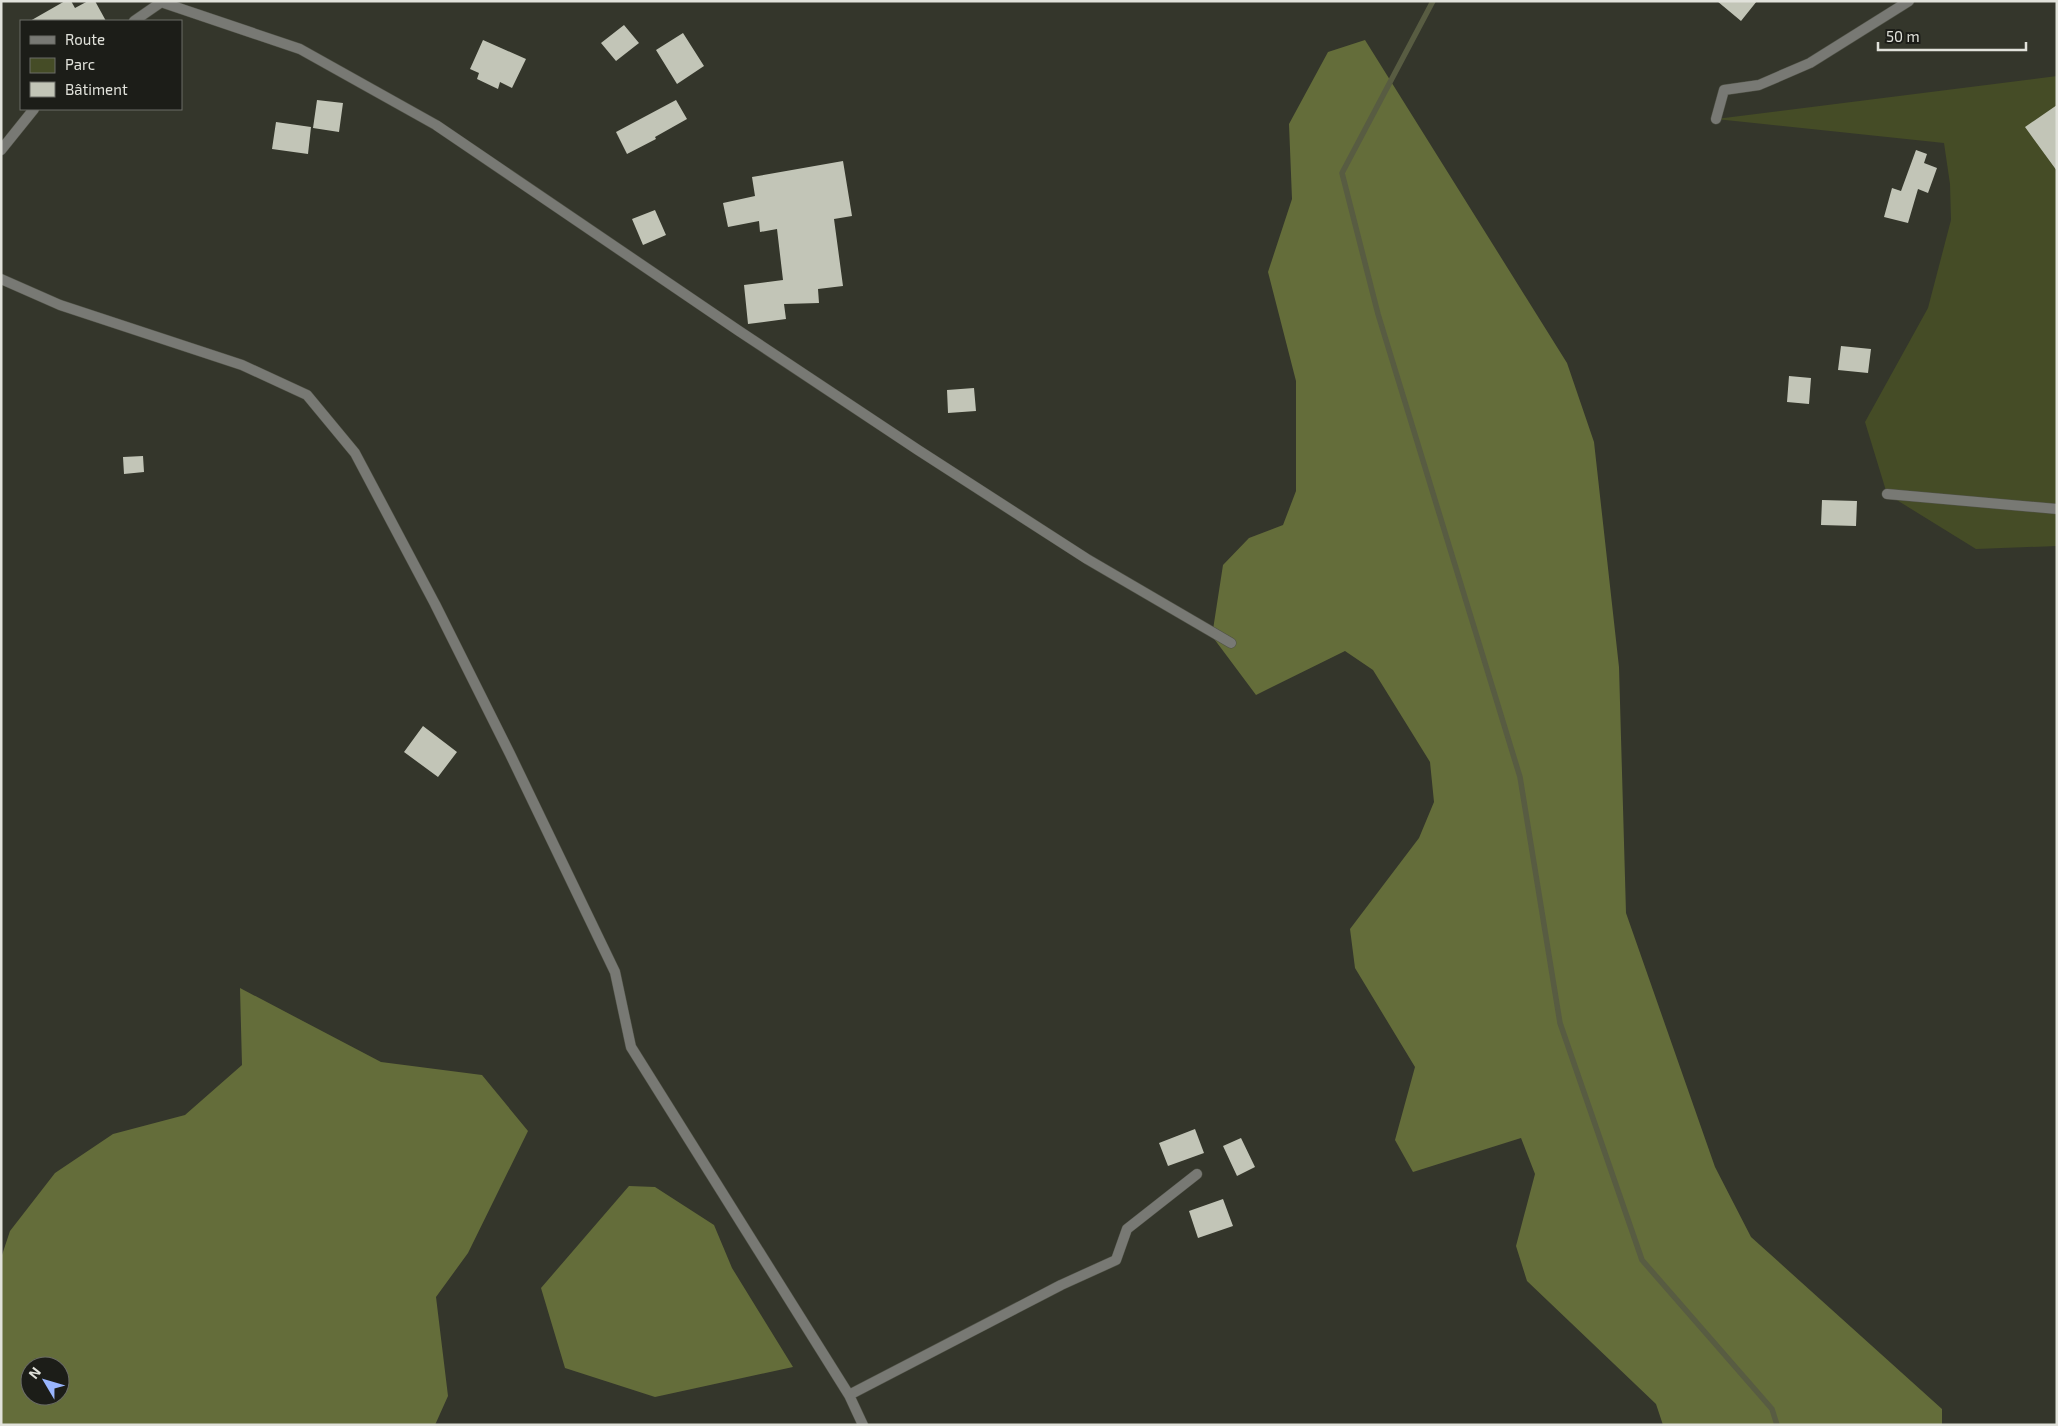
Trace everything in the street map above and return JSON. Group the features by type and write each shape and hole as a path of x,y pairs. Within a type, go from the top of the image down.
{"street":[{"path":"1716,119 1724,90 1759,85 1810,63 1909,1"},
{"path":"135,20 161,2 300,49 436,124 739,331 934,460 1087,559 1231,643"},
{"path":"1,150 33,110"},
{"path":"1,279 60,306 242,365 307,395 355,453 484,701 615,972 631,1047 848,1395 862,1425"},
{"path":"1887,494 2057,509"},
{"path":"848,1395 1061,1285 1116,1260 1127,1229 1197,1174"}],"green space":[{"path":"1365,40 1567,363 1594,442 1619,667 1626,913 1715,1167 1751,1237 1942,1409 1942,1425 1663,1425 1656,1404 1527,1281 1516,1246 1535,1174 1521,1138 1413,1172 1395,1140 1415,1067 1355,968 1350,929 1419,838 1434,802 1430,762 1373,670 1345,651 1256,695 1212,636 1223,565 1249,538 1283,525 1296,491 1296,381 1268,272 1292,199 1289,124 1328,52"},
{"path":"2057,76 2057,546 1976,549 1887,494 1865,422 1928,308 1951,220 1950,184 1944,143 1716,119"},
{"path":"240,988 381,1062 482,1075 528,1131 468,1253 436,1297 448,1396 435,1425 1,1425 1,1258 10,1231 55,1173 113,1134 185,1115 242,1065"},
{"path":"629,1186 655,1187 714,1225 732,1268 793,1367 655,1397 565,1368 541,1288"}],"building":[{"path":"65,1 71,1 75,8 88,1 95,1 105,20 32,20"},
{"path":"1717,1 1757,1 1741,21"},
{"path":"624,25 639,43 616,61 601,43"},
{"path":"683,33 704,66 677,84 656,50"},
{"path":"483,40 526,59 512,88 500,82 498,89 477,79 479,73 470,69"},
{"path":"317,100 343,103 339,132 313,128"},
{"path":"676,100 687,119 655,137 656,139 627,154 616,132"},
{"path":"2057,105 2057,171 2025,127"},
{"path":"276,122 311,127 308,154 272,149"},
{"path":"1916,150 1927,154 1924,163 1937,168 1928,193 1918,189 1908,223 1884,217 1892,188 1901,191"},
{"path":"843,161 852,216 834,219 843,286 818,289 819,303 784,304 786,319 748,324 744,285 783,280 777,229 760,232 759,221 728,227 723,203 755,196 752,177"},
{"path":"655,210 666,235 643,245 632,219"},
{"path":"1841,346 1871,349 1868,373 1838,370"},
{"path":"1789,376 1811,378 1809,404 1787,402"},
{"path":"974,388 976,411 948,413 947,390"},
{"path":"143,456 144,472 124,474 123,457"},
{"path":"1822,500 1857,501 1856,526 1821,525"},
{"path":"423,726 457,752 438,777 404,752"},
{"path":"1195,1129 1204,1153 1168,1166 1159,1143"},
{"path":"1241,1138 1255,1167 1237,1176 1223,1146"},
{"path":"1223,1199 1233,1226 1198,1238 1189,1211"}],"waterway":[{"path":"1433,1 1342,173 1378,314 1520,777 1560,1023 1642,1260 1772,1409 1777,1425"}]}
